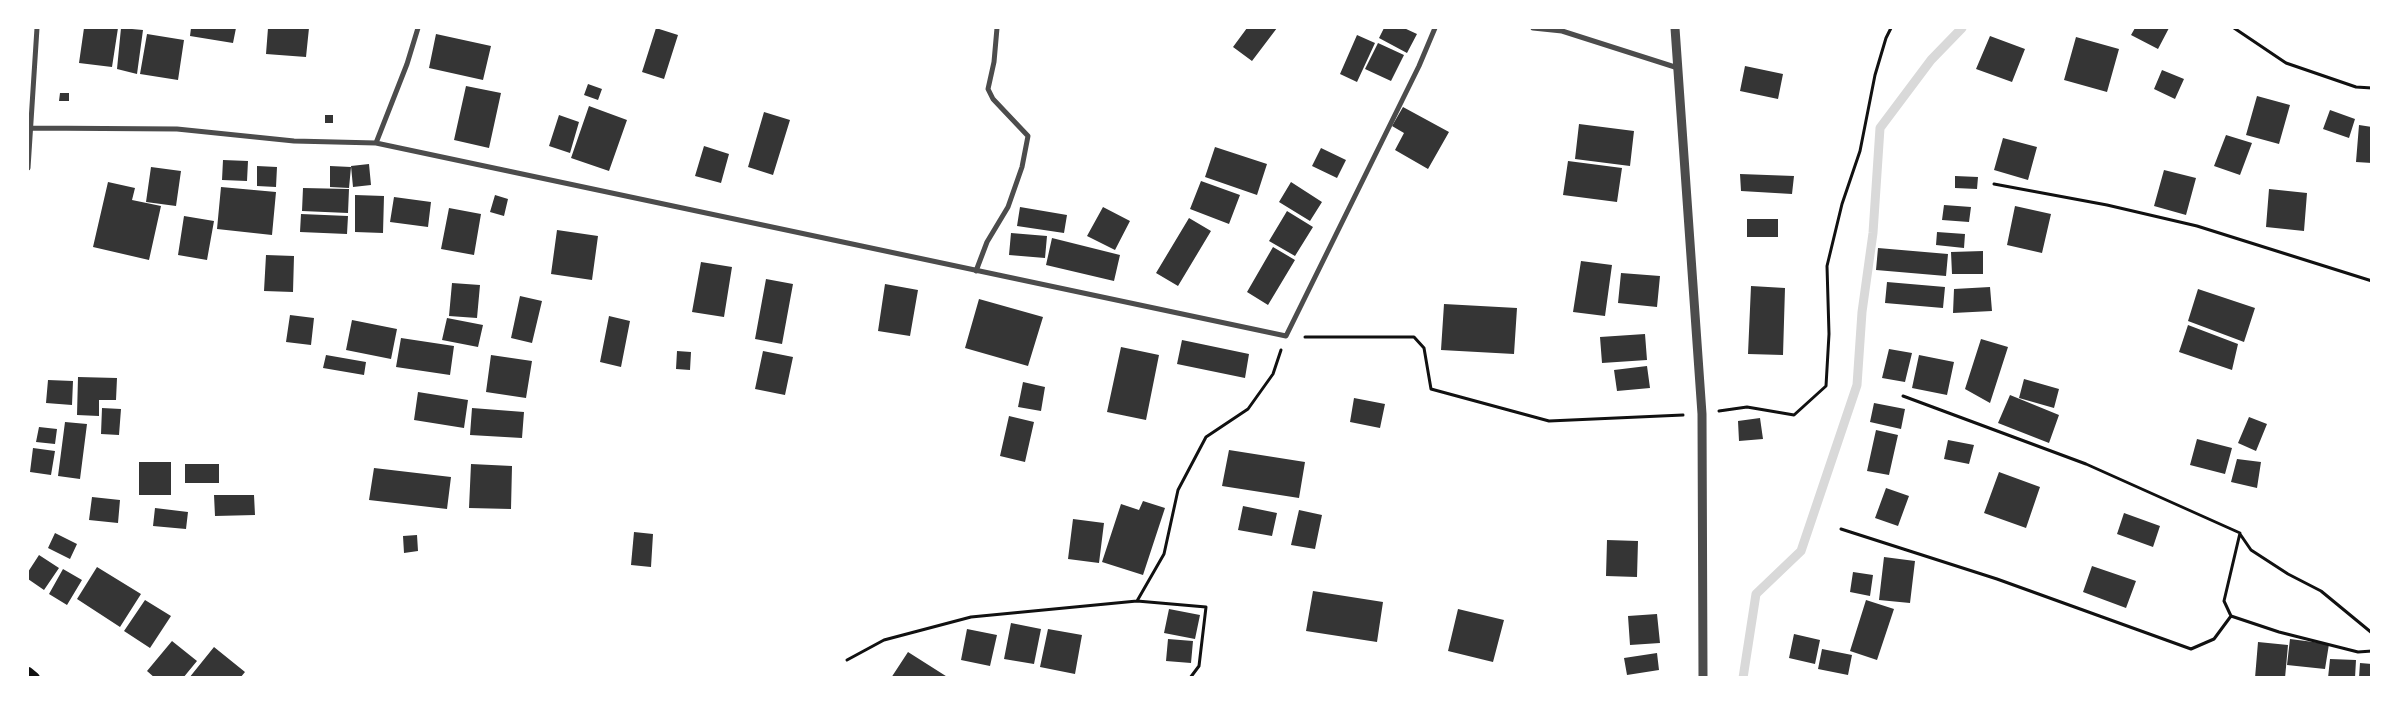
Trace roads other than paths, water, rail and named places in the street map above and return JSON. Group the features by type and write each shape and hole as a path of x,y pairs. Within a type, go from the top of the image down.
{"main road":[{"path":"28,673 34,678"}],"street":[{"path":"28,168 37,28"},
{"path":"376,143 407,64 418,28"},
{"path":"976,271 987,242 1008,207 1022,167 1028,136 993,99 988,90 994,62 997,28"},
{"path":"30,128 177,130 294,141 376,143 1286,336 1419,66 1435,28"},
{"path":"1533,28 1562,31 1678,68"},
{"path":"1675,28 1702,414 1703,678"}],"waterway":[{"path":"1743,678 1756,594 1801,551 1857,385 1862,312 1873,233 1880,128 1931,60 1962,28"}]}
